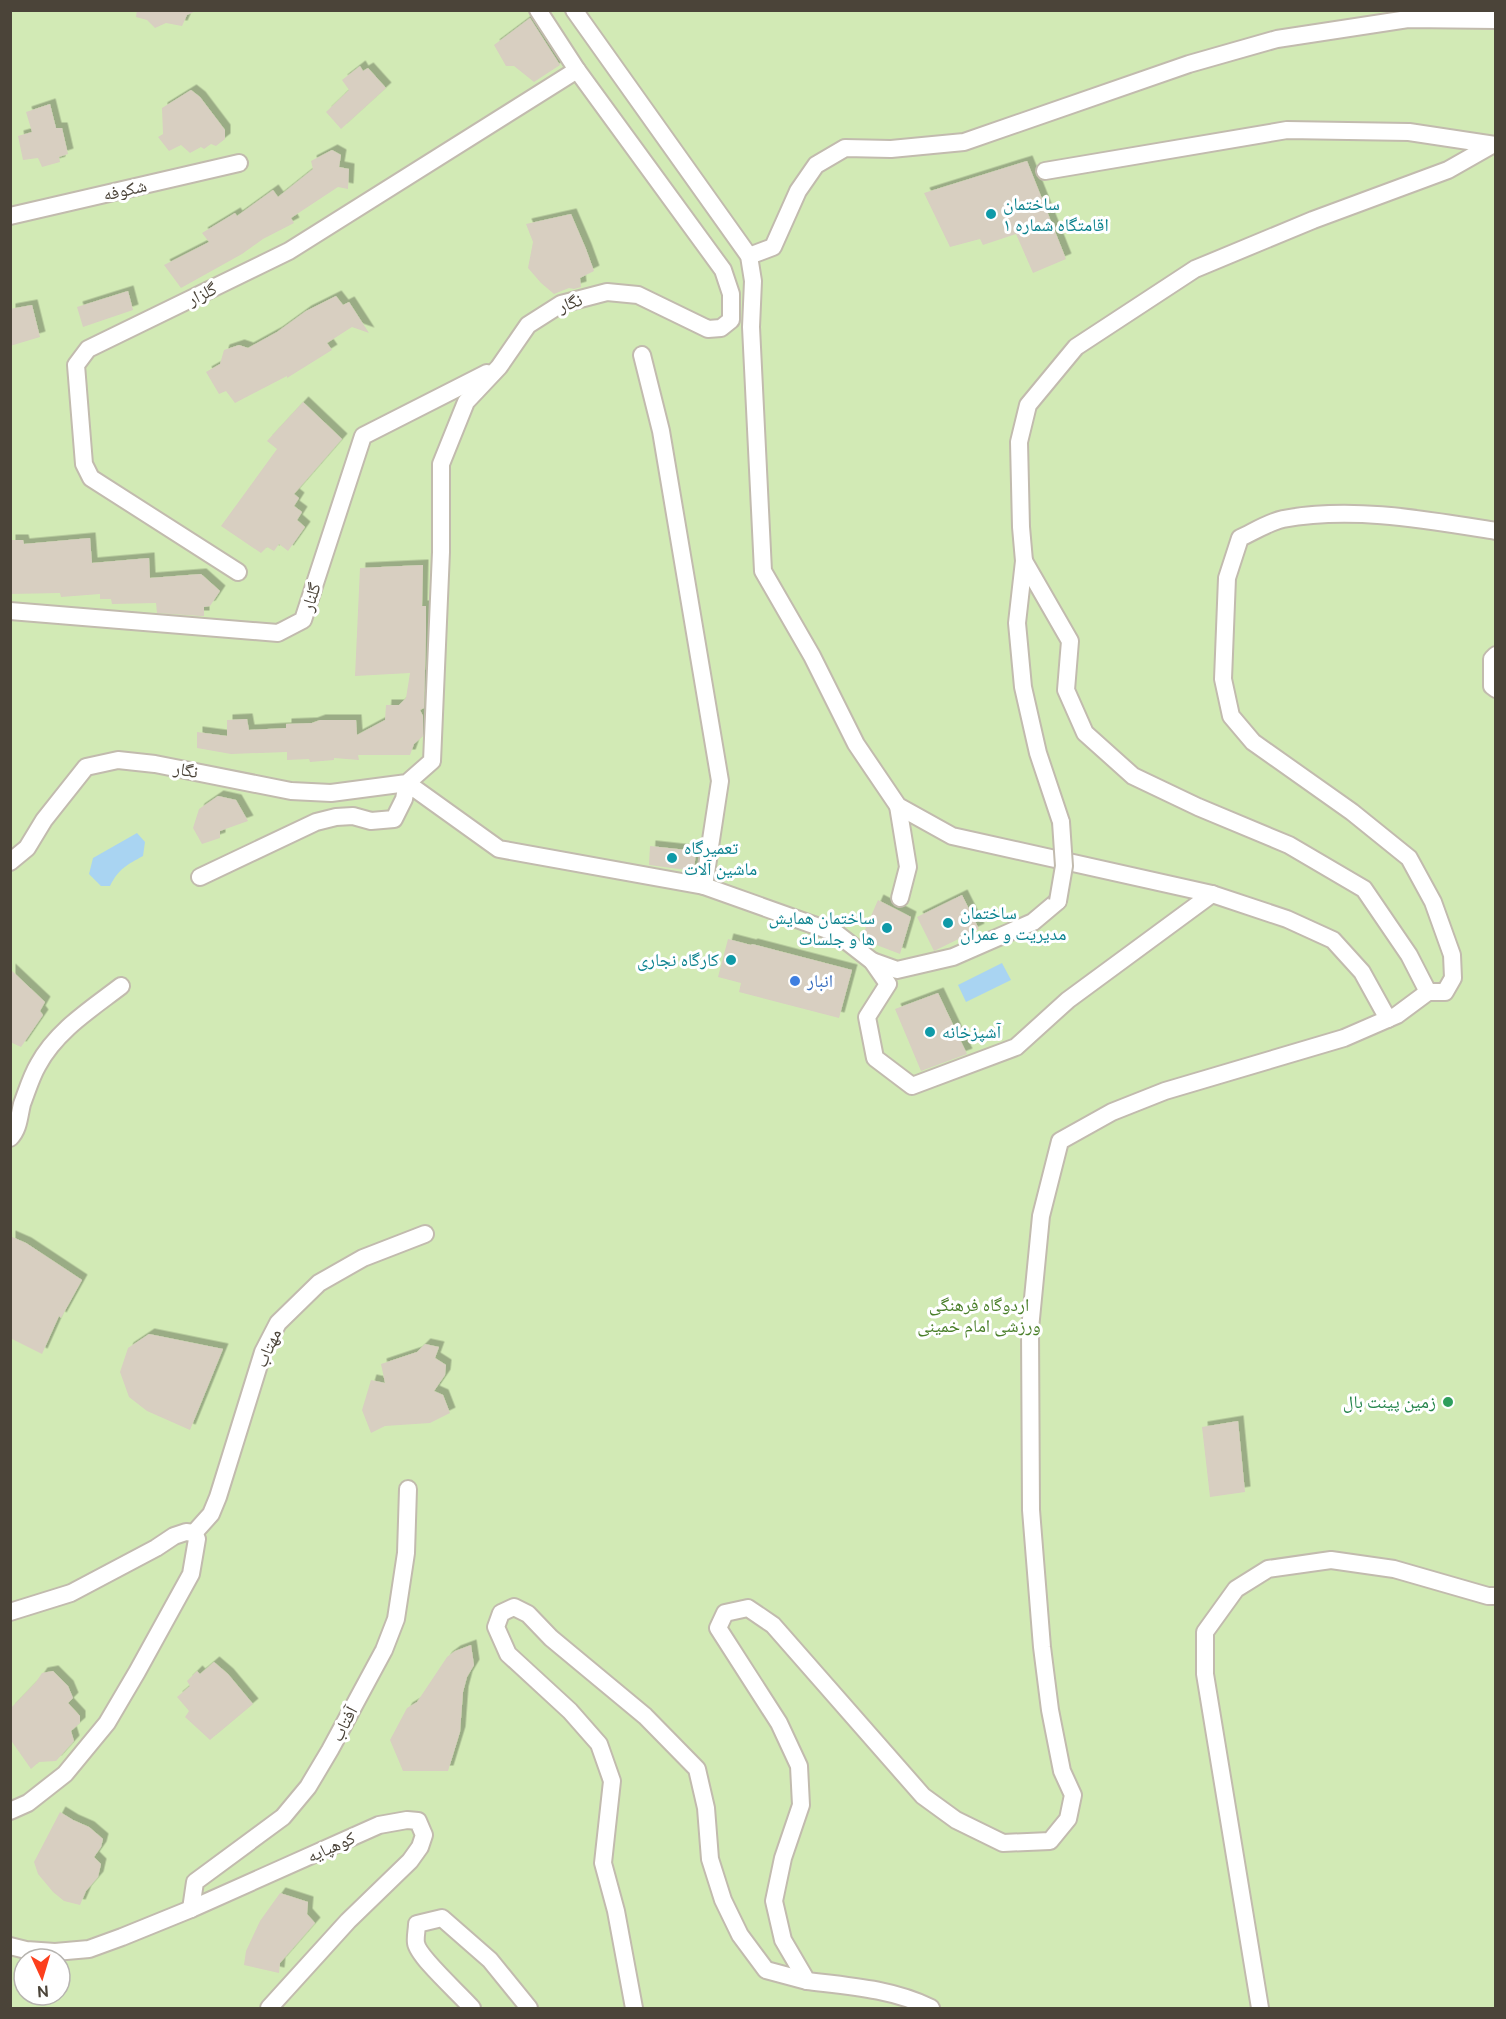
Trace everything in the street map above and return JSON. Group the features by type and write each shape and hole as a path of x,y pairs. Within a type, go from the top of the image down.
{"street":[{"path":"538,10 577,70 723,270 730,294 731,320"},
{"path":"574,10 749,256 753,281 752,321 763,572 812,656 856,744 898,806 908,867 900,898"},
{"path":"749,256 773,248 798,191 816,165 845,148 891,148 964,142 1168,71 1277,39 1408,19 1496,21"},
{"name":"گلزار","path":"237,572 91,478 84,464 76,364 88,349 289,251 577,70"},
{"path":"1045,171 1287,130 1408,132 1494,145"},
{"path":"872,961 897,970 953,957 1033,922 1058,901 1064,866 1061,822 1038,753 1023,687 1017,624 1024,561 1018,442 1028,405 1076,347 1195,269 1313,220 1448,170 1494,145"},
{"name":"شکوفه","path":"10,216 239,164"},
{"name":"نگار","path":"10,862 27,848 44,820 86,767 118,760 155,764 291,791 331,793 407,783 432,761 441,552 441,464 466,402 499,368 528,325 561,304 608,292 638,295 708,329 721,328 731,320 752,321"},
{"path":"642,355 661,431 720,781 704,886"},
{"name":"گلنار","path":"10,611 278,633 303,620 363,436 499,368"},
{"path":"807,1981 783,1940 774,1901 783,1858 801,1805 799,1766 778,1723 718,1628 725,1613 748,1608 773,1625 923,1796 956,1820 1003,1843 1050,1841 1068,1819 1073,1795 1062,1771 1050,1710 1042,1647 1031,1510 1030,1329 1041,1216 1060,1141 1112,1112 1166,1091 1344,1038 1397,1015 1428,992 1445,992 1454,978 1452,955 1432,902 1409,858 1352,812 1253,742 1231,717 1223,679 1227,578 1240,538 1281,519 1330,515 1406,516 1496,531"},
{"path":"1024,561 1070,641 1066,690 1084,733 1133,776 1198,807 1289,844 1364,888 1409,956 1428,992"},
{"path":"1496,655 1492,659 1492,686 1496,689"},
{"path":"201,876 316,822 353,816 371,821 394,819 404,799 407,783 499,849 704,886 837,933 872,961 888,984 867,1017 875,1058 912,1086 1016,1047 1068,1000 1212,894"},
{"path":"898,806 952,836 1212,894 1287,919 1334,940 1362,972 1388,1019"},
{"path":"10,1138 16,1133 22,1105 37,1065 53,1042 121,986"},
{"name":"مهتاب","path":"194,1533 211,1514 218,1497 263,1352 278,1323 319,1283 363,1258 425,1234"},
{"name":"آفتاب","path":"191,1909 195,1882 283,1817 308,1787 384,1650 396,1618 403,1575 408,1490"},
{"path":"10,1612 71,1593 174,1536 186,1532 194,1533 197,1539 191,1574 107,1723 65,1774 28,1803 10,1811"},
{"path":"1260,2008 1205,1674 1205,1632 1236,1589 1268,1569 1331,1560 1394,1569 1488,1596 1496,1596"},
{"path":"634,2008 616,1911 603,1863 612,1781 599,1744 570,1711 508,1654 496,1626 501,1613 514,1607 528,1614 551,1638 645,1716 697,1769 706,1808 710,1859 723,1900 740,1935 766,1970 807,1981 870,1988 931,2008"},
{"name":"کوهپایه","path":"10,1946 26,1950 55,1952 89,1949 191,1909 379,1825 407,1820 418,1821 424,1835 420,1847 410,1861 348,1921 269,2008"},
{"path":"472,2008 426,1961 416,1945 417,1924 442,1918 490,1960 529,2008"}],"green space":[{"name":"اردوگاه فرهنگی ورزشی امام خمینی","path":"11,11 1495,11 1495,2008 11,2008"}],"water":[{"path":"137,833 145,842 143,856 120,871 110,886 101,886 89,874 93,858"},
{"path":"1002,963 1011,980 966,1002 958,985"}],"building":[{"path":"137,10 196,11 187,15 182,26 166,23 155,28 147,20 136,17"},
{"path":"530,18 560,65 534,82 514,66 506,66 494,45"},
{"path":"360,66 363,71 368,68 386,88 341,129 326,112 349,90 342,80"},
{"path":"191,90 200,97 225,130 225,139 216,146 211,144 204,149 201,147 190,153 181,145 169,151 158,137 163,134 162,108"},
{"path":"50,104 56,128 62,128 68,154 59,157 60,162 42,167 38,158 23,160 18,136 32,132 26,112"},
{"path":"332,150 341,155 339,167 349,169 348,189 338,187 291,218 294,223 181,288 164,265 209,242 202,233 235,213 237,216 273,190 278,197 313,169 311,161"},
{"name":"ساختمان اقامتگاه شماره ۱","path":"1027,161 1066,259 1033,273 1016,234 983,245 980,239 950,247 924,193"},
{"path":"571,214 594,271 580,278 581,287 569,288 554,294 528,268 533,242 526,224"},
{"path":"128,291 133,310 83,327 77,307"},
{"path":"336,296 343,305 349,302 369,333 352,327 327,343 332,350 287,378 287,376 235,403 226,391 219,394 206,372 220,364 224,350 239,345 248,348 277,332 306,311"},
{"path":"32,305 40,337 10,346 10,309"},
{"path":"303,402 342,439 294,494 299,498 294,506 302,512 297,520 305,527 288,551 279,544 274,551 267,547 261,553 221,526 277,449 267,441"},
{"path":"90,538 92,563 149,558 150,578 201,574 220,591 210,606 204,607 204,616 157,613 156,603 112,604 111,599 100,599 100,594 61,597 60,593 10,594 10,540 23,540 24,544"},
{"path":"423,565 422,606 426,606 426,633 424,708 420,710 423,716 423,736 414,744 410,755 358,755 359,760 334,758 334,760 310,762 309,759 287,760 287,752 231,754 197,748 197,732 227,736 227,720 247,719 249,730 286,728 286,724 312,723 320,720 356,720 357,735 385,720 386,705 399,705 406,698 410,673 355,676 360,568"},
{"path":"218,796 236,800 248,821 220,831 220,838 202,844 193,828 199,809"},
{"name":"تعمیرگاه ماشین آلات","path":"650,846 696,851 694,871 649,865"},
{"name":"ساختمان مدیریت و عمران","path":"962,895 979,929 934,951 917,917"},
{"name":"ساختمان همایش ها و جلسات","path":"878,900 911,917 900,954 861,939"},
{"name":"انبار","path":"728,939 852,970 839,1018 739,992 741,983 718,977"},
{"path":"10,969 45,1002 40,1011 43,1015 21,1047 10,1042"},
{"name":"آشپزخانه","path":"938,993 967,1054 921,1071 895,1009"},
{"path":"10,1236 26,1243 82,1280 61,1318 59,1316 42,1354 10,1338"},
{"path":"149,1334 223,1349 190,1430 147,1411 129,1397 120,1372 128,1348"},
{"path":"425,1344 439,1347 435,1358 446,1365 445,1375 434,1391 443,1395 450,1413 430,1423 385,1426 371,1433 362,1410 371,1380 385,1383 381,1364 417,1352"},
{"path":"1238,1421 1245,1492 1210,1497 1202,1427"},
{"path":"471,1645 474,1665 467,1677 463,1692 460,1732 448,1771 403,1771 390,1740 407,1708 417,1702 447,1657"},
{"path":"214,1662 228,1674 253,1704 210,1740 185,1717 189,1711 177,1697 190,1686 187,1681 197,1671 200,1674"},
{"path":"53,1671 68,1686 73,1698 68,1703 80,1716 80,1723 71,1731 74,1741 56,1761 39,1762 31,1769 10,1739 10,1709 42,1673"},
{"path":"60,1812 89,1827 103,1839 94,1857 101,1864 98,1877 86,1891 80,1905 64,1901 53,1892 38,1874 34,1862"},
{"path":"280,1893 308,1902 307,1914 315,1923 280,1963 279,1973 244,1965 246,1951 260,1921"}],"place":[{"name":"ساختمان اقامتگاه شماره ۱","path":"991,214"},
{"name":"تعمیرگاه ماشین آلات","path":"672,858"},
{"name":"ساختمان مدیریت و عمران","path":"948,923"},
{"name":"ساختمان همایش ها و جلسات","path":"887,928"},
{"name":"کارگاه نجاری","path":"731,960"},
{"name":"انبار","path":"795,981"},
{"name":"آشپزخانه","path":"930,1032"},
{"name":"زمین پینت بال","path":"1448,1402"}]}
